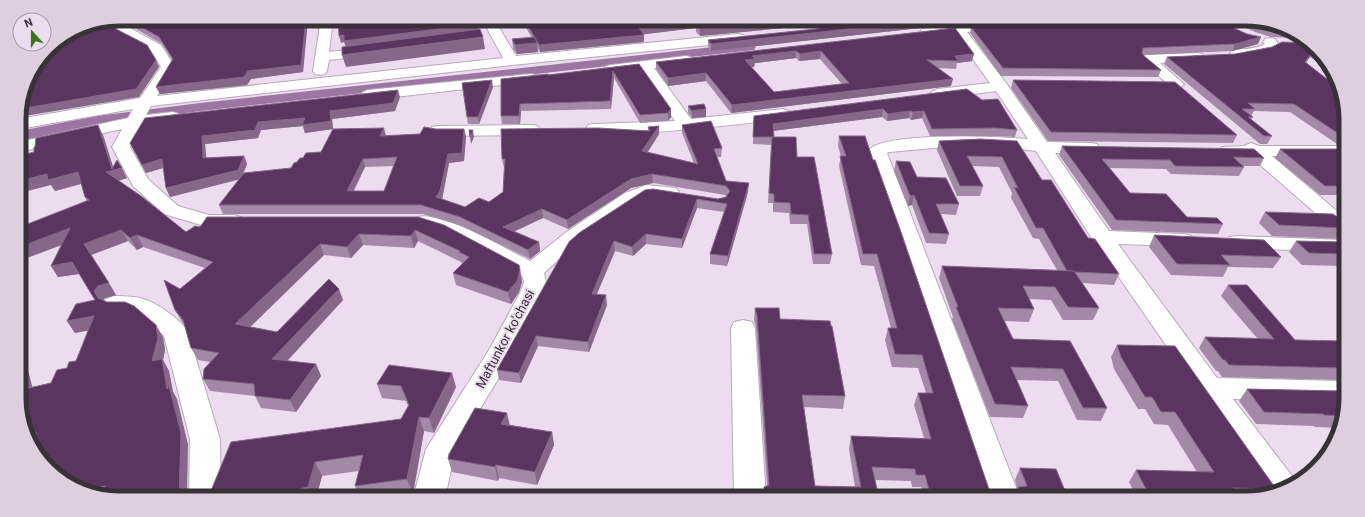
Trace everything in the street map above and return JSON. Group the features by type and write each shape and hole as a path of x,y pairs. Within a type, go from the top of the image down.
{"street":[{"path":"118,26 156,48 168,67 121,147 140,182 171,210 208,221 251,222"},
{"path":"318,83 326,26"},
{"path":"492,26 512,61"},
{"path":"910,34 945,26"},
{"path":"956,26 1004,83 1042,147 1102,237 1208,388 1281,484"},
{"path":"481,36 496,34"},
{"path":"26,123 141,111 318,83 512,61 748,37"},
{"path":"1256,38 1286,44"},
{"path":"1153,84 1182,89 1147,59 1218,56 1257,52 1272,45 1270,42"},
{"path":"322,57 382,49"},
{"path":"598,70 699,59"},
{"path":"644,65 687,126"},
{"path":"356,97 544,76"},
{"path":"922,96 1004,83"},
{"path":"26,144 141,111 190,115"},
{"path":"579,130 641,129 687,126 797,112"},
{"path":"438,131 548,130"},
{"path":"1238,137 1339,224"},
{"path":"1001,491 877,151 881,147 897,145 962,142 1022,144 1042,147 1113,148"},
{"path":"1208,150 1339,151"},
{"path":"532,271 572,237 639,194 653,190 689,196"},
{"name":"Maftunkor ko’chasi","path":"408,220 424,221 454,231 532,271 535,282 532,293 500,354 441,449 431,491"},
{"path":"1102,237 1339,246"},
{"path":"114,304 135,304 150,310 176,332 205,440 206,491"},
{"path":"743,328 750,491"},
{"path":"1208,388 1339,391"}],"building":[{"path":"113,26 147,45 156,60 136,89 27,108 29,95 38,72 53,53 62,45 83,33"},
{"path":"139,26 305,26 301,65 248,71 244,77 156,87 173,59 159,37"},
{"path":"338,26 461,26 344,41 344,35 339,36"},
{"path":"528,26 656,26 639,28 644,35 539,45"},
{"path":"697,26 732,26 700,29"},
{"path":"822,26 876,26 711,44 708,40 816,29 821,28"},
{"path":"1229,26 1247,34 1261,37 1235,44 1143,48 1142,53 1144,56 1161,70 1003,68 971,27"},
{"path":"955,28 974,54 955,56 958,61 927,60 953,79 732,105 706,73 668,78 656,62","holes":["796,51 800,54 821,51 849,83 774,92 745,60 755,59 752,56"]},
{"path":"480,29 483,37 342,55 342,47"},
{"path":"535,37 537,43 515,45 512,39"},
{"path":"1282,42 1299,43 1311,53 1305,62 1332,83 1338,107 1339,134 1294,104 1248,103 1255,109 1242,109 1253,117 1248,117 1272,136 1264,136 1167,57 1235,54 1272,47"},
{"path":"639,64 671,109 668,113 640,115 613,71 610,101 520,104 519,116 501,116 501,79"},
{"path":"492,80 478,117 467,117 462,83"},
{"path":"1013,80 1175,82 1237,135 1051,132"},
{"path":"967,89 982,100 998,99 1017,130 996,128 932,129 924,111 888,114 883,109 773,124 774,137 753,137 754,116"},
{"path":"398,90 393,103 330,111 331,121 302,125 305,118 258,122 255,130 202,136 203,158 244,156 238,170 166,188 162,159 142,165 130,143 145,118"},
{"path":"704,104 706,109 692,111 688,106"},
{"path":"711,121 722,148 714,149 726,181 749,183 728,256 710,254 727,204 697,199 682,239 646,234 632,247 614,241 592,294 606,295 588,342 536,336 519,373 497,370 569,242 579,233 645,190 653,189 718,199 726,197 730,191 726,186 652,174 631,179 567,220 542,209 503,227 539,242 528,250 460,217 421,205 219,205 244,173 291,168 300,158 303,158 306,153 321,152 333,129 384,128 380,136 420,134 424,127 436,129 464,129 462,153 448,154 440,191 436,197 465,207 479,198 489,202 503,192 505,159 502,159 501,129 598,128 650,131 648,127 659,126 642,151 698,164 682,125","holes":["397,157 384,191 347,191 363,159"]},
{"path":"98,125 112,169 117,160 122,168 106,172 141,196 186,232 195,226 200,227 207,217 418,217 444,225 519,265 520,270 517,281 508,292 453,273 469,257 459,252 460,251 415,230 411,236 359,234 347,247 320,244 235,324 277,332 329,279 339,289 272,359 316,364 290,400 255,396 254,384 203,379 204,369 219,353 191,348 183,320 175,310 164,280 180,289 213,262 137,235 130,238 121,230 84,244 109,283 98,286 94,291 98,298 107,302 125,302 134,306 156,325 158,338 152,361 162,359 167,389 169,386 181,433 179,491 113,491 105,490 105,486 97,488 89,486 67,475 49,459 36,440 36,432 33,433 31,428 27,410 26,389 51,383 57,370 67,368 69,362 76,361 94,316 67,321 76,304 95,300 72,262 51,266 70,228 26,245 26,225 89,200 85,197 78,172 48,180 47,174 26,179 26,154 34,152 36,138"},
{"path":"469,130 473,130 470,137"},
{"path":"839,136 865,136 901,232 990,491 929,491 925,475 916,475 915,469 872,467 877,491 764,491 764,487 769,485 757,316 755,308 779,308 780,319 830,321 832,326 845,396 802,395 815,486 861,487 851,436 931,439 918,393 933,393 922,355 895,354 888,328 897,328 877,254 863,254 840,156 846,156"},
{"path":"772,137 796,137 797,157 814,157 832,254 814,254 808,215 791,214 790,203 774,202 774,194 769,193"},
{"path":"980,139 1017,141 1042,180 1051,180 1088,238 1095,239 1119,274 1067,271 1043,228 1036,228 1014,187 1018,188 1002,157 967,156 983,186 960,186 939,141"},
{"path":"1062,146 1254,149 1264,158 1233,157 1244,167 1175,166 1170,160 1102,159 1130,193 1166,194 1187,217 1217,218 1223,224 1116,220"},
{"path":"1280,149 1339,149 1339,186 1325,186"},
{"path":"896,161 910,162 917,177 946,178 959,204 936,204 949,234 929,233 914,195 910,196"},
{"path":"1265,212 1333,214 1339,218 1339,228 1279,225"},
{"path":"1154,235 1264,240 1281,257 1221,255 1230,265 1177,264"},
{"path":"1296,241 1339,242 1339,254 1309,253"},
{"path":"942,266 1074,271 1099,308 1068,307 1055,287 1023,286 1034,309 998,308 1013,339 1070,341 1107,408 1083,408 1063,369 1011,367 1028,406 995,404 956,307 958,307"},
{"path":"1228,285 1247,285 1295,340 1339,341 1339,368 1229,365 1225,360 1223,360 1205,337 1274,339"},
{"path":"1117,345 1175,346 1274,486 1265,489 1233,488 1235,491 1147,491 1136,470 1214,472 1175,412 1161,412 1152,397 1145,397 1121,357"},
{"path":"389,365 452,373 429,418 419,417 407,479 355,486 363,455 315,462 308,487 299,489 299,491 211,491 231,442 401,419 409,405 401,386 377,384"},
{"path":"1247,389 1339,391 1337,416 1264,412"},
{"path":"475,408 507,413 501,424 552,432 535,472 448,459 449,454"},
{"path":"1020,468 1056,469 1065,491 1019,491 1018,487 1027,486"}],"waterway":[{"path":"26,135 97,121 200,107 750,47"}]}
